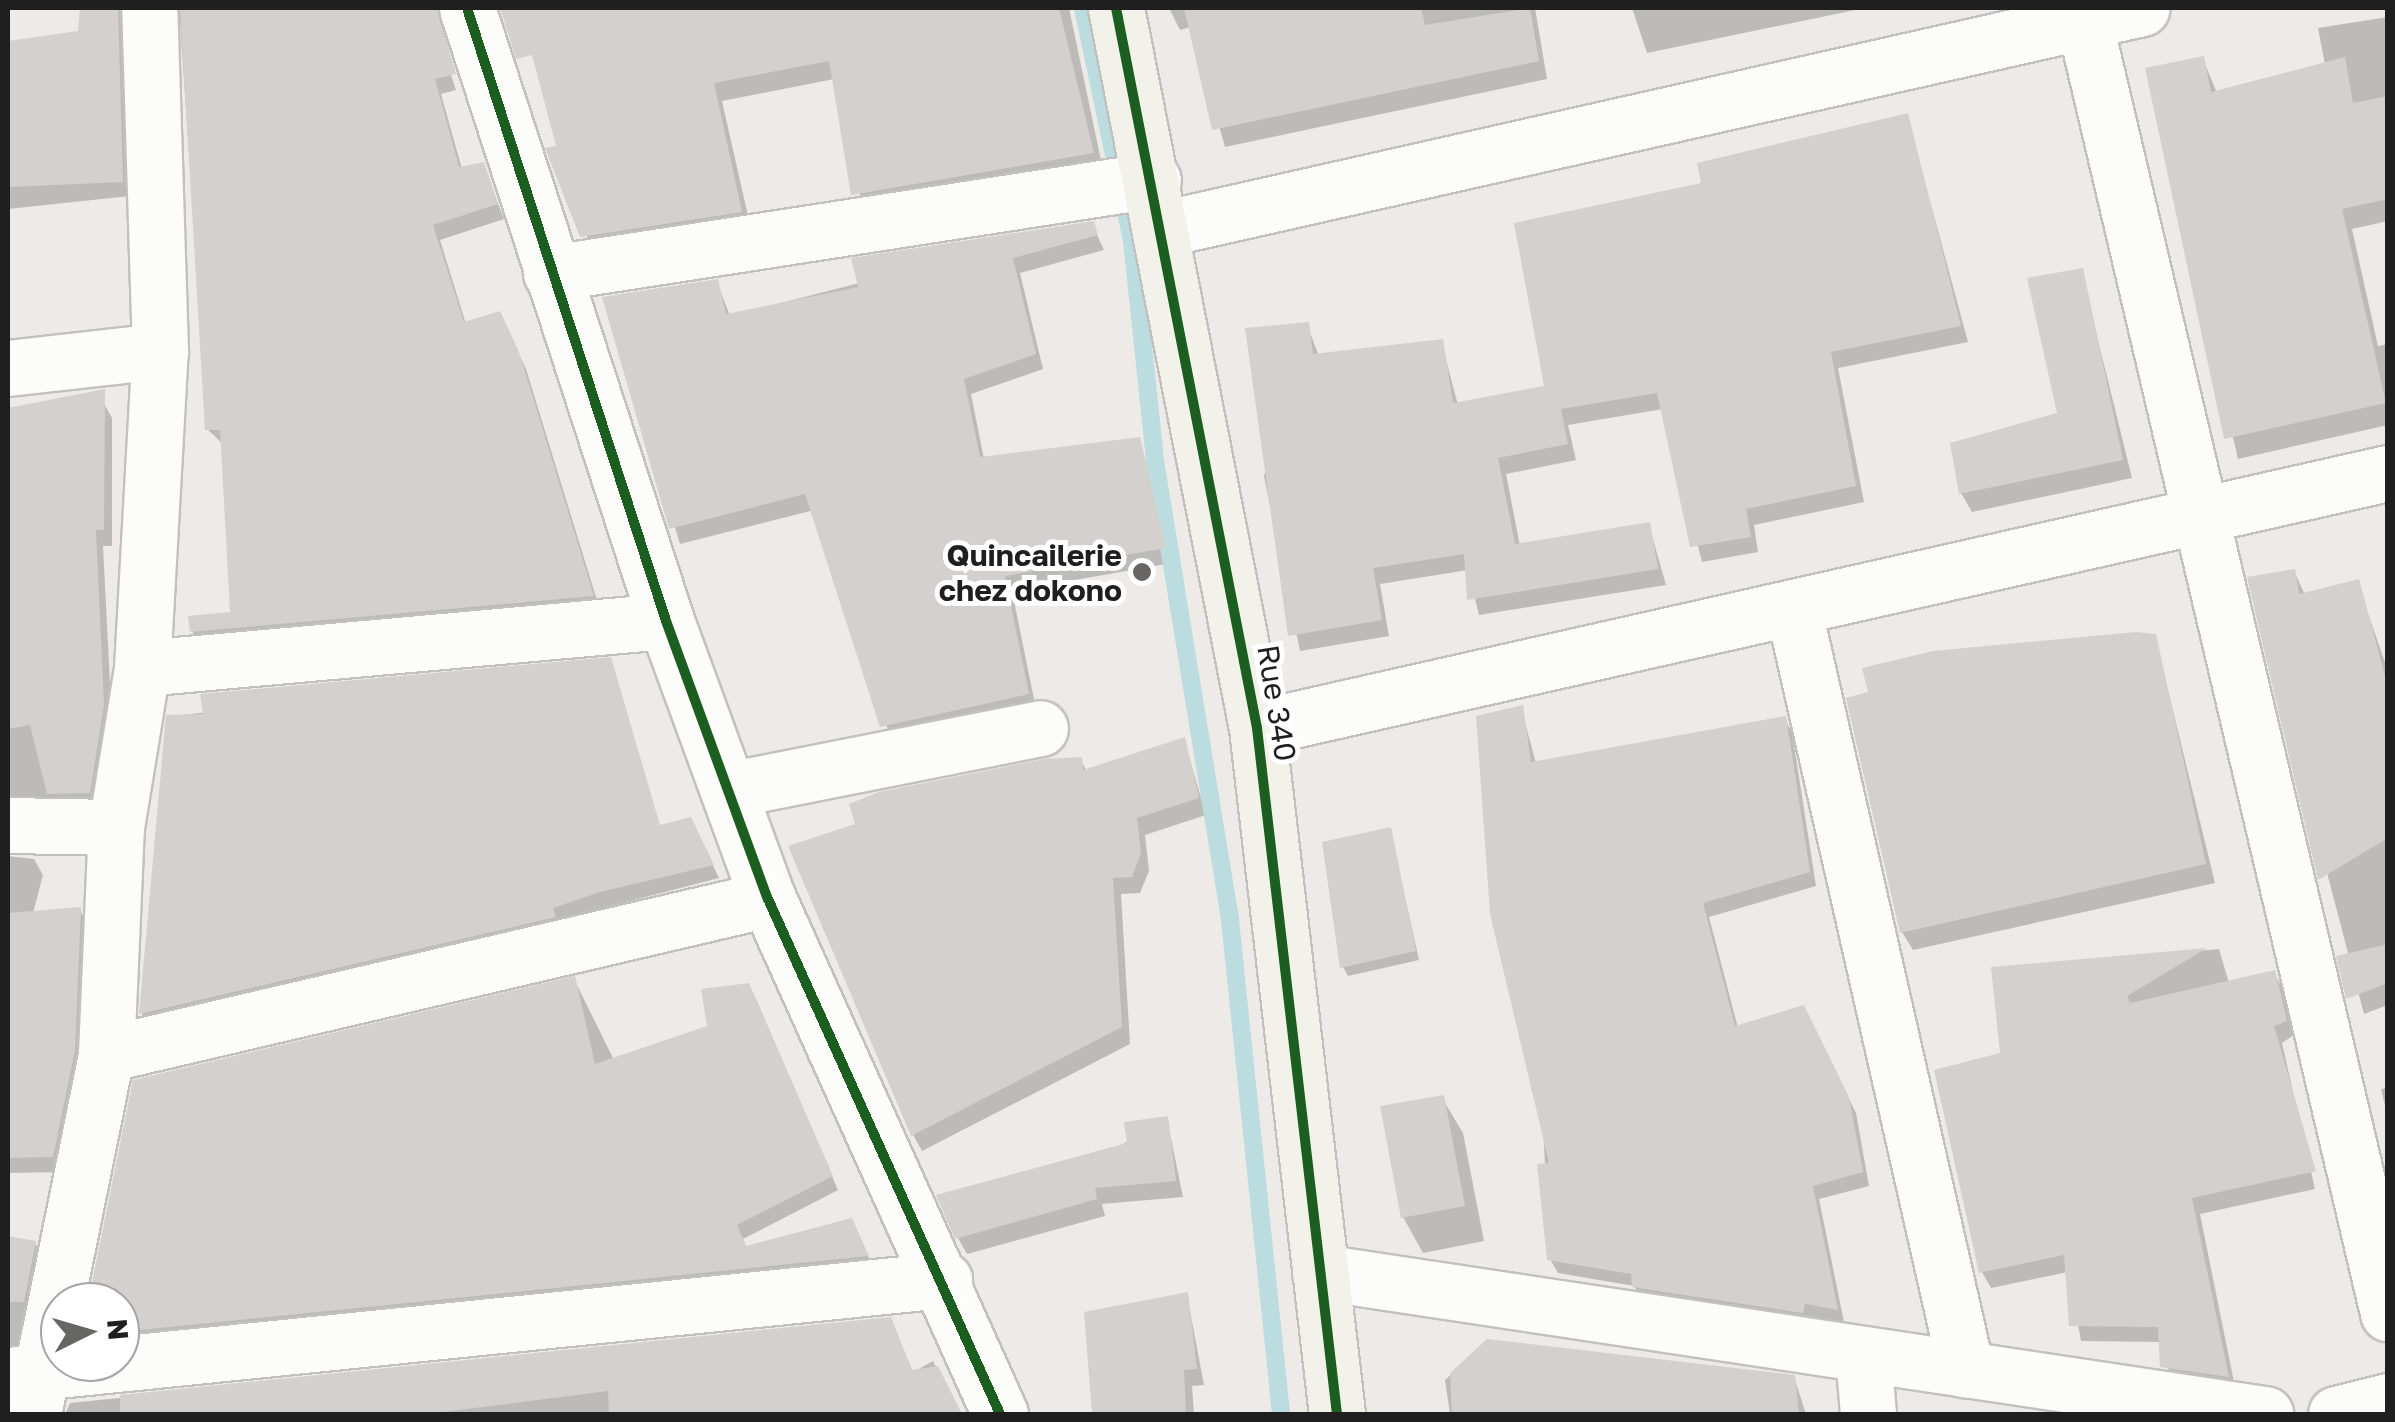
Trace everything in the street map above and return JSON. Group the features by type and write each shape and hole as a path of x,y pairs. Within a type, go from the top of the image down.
{"street":[{"path":"149,8 160,351 142,668 116,826 106,1054 26,1387 944,1280"},
{"path":"467,8 666,621 768,900 944,1280 1000,1414"},
{"name":"Rue 340","path":"1116,8 1160,204 1258,728 1337,1414"},
{"path":"551,273 1160,204 2082,14 2142,8"},
{"path":"2082,14 2388,1314"},
{"path":"8,368 160,351"},
{"path":"1258,728 2388,473"},
{"path":"1793,607 1966,1370"},
{"path":"142,668 666,621"},
{"path":"728,790 1040,728"},
{"path":"8,825 116,826"},
{"path":"106,1054 768,900"},
{"path":"1320,1272 2266,1414"},
{"path":"1863,1354 1868,1414"},
{"path":"2336,1414 2388,1402"}],"building":[{"path":"80,8 118,8 123,182 8,187 8,41 78,31"},
{"path":"180,8 437,8 456,74 435,79 459,167 484,162 498,204 433,225 464,322 500,311 519,352 594,596 190,632 188,616 230,612 220,430 205,430"},
{"path":"500,8 1059,8 1094,153 851,195 829,61 714,83 742,212 580,237 545,148 556,146 532,55 516,59"},
{"path":"1184,8 1421,8 1425,25 1530,8 1539,61 1212,130"},
{"path":"2204,56 2211,92 2345,57 2353,103 2388,96 2388,199 2342,209 2386,403 2224,439 2145,68"},
{"path":"1908,113 1961,326 1831,352 1856,486 1746,509 1751,537 1690,547 1657,393 1561,409 1568,444 1498,458 1515,544 1650,522 1658,569 1467,600 1464,554 1373,568 1382,620 1288,636 1245,328 1309,322 1313,354 1443,339 1453,403 1544,386 1514,223 1701,183 1697,163"},
{"path":"1094,221 1098,235 1013,258 1036,354 964,379 980,457 1140,437 1166,548 1005,576 1029,694 880,727 805,494 669,529 602,297 718,279 726,314 858,287 851,258"},
{"path":"2083,268 2123,460 1959,494 1950,443 2057,413 2027,278"},
{"path":"105,389 104,530 96,530 104,705 90,793 47,794 30,725 8,729 8,408"},
{"path":"2295,569 2299,594 2359,579 2388,687 2388,838 2318,880 2247,577"},
{"path":"2136,632 2156,634 2206,864 1900,933 1846,698 1868,692 1862,668 1933,651"},
{"path":"611,657 660,825 691,817 714,865 600,892 553,908 556,917 139,1014 166,715 203,714 200,694"},
{"path":"1523,705 1531,762 1786,716 1810,872 1703,903 1735,1026 1804,1005 1849,1097 1863,1172 1813,1186 1838,1310 1805,1304 1803,1313 1632,1287 1631,1274 1547,1260 1537,1164 1549,1163 1490,914 1476,716"},
{"path":"1185,737 1199,798 1137,818 1141,853 1132,877 1113,878 1122,1027 911,1136 788,846 855,824 849,804 879,792 1044,759 1082,757 1083,770"},
{"path":"1391,827 1416,951 1340,968 1322,842"},
{"path":"81,907 75,1050 53,1157 8,1158 8,913"},
{"path":"2388,944 2388,983 2346,999 2336,956"},
{"path":"2207,948 2127,996 2130,1003 2275,970 2287,1021 2274,1026 2316,1171 2192,1198 2229,1377 2160,1367 2158,1327 2069,1326 2064,1255 1979,1273 1934,1070 2000,1053 1991,967"},
{"path":"575,976 595,1064 707,1026 701,989 749,983 833,1176 737,1225 746,1246 852,1218 869,1256 140,1330 140,1282 92,1282 133,1080"},
{"path":"1444,1095 1465,1206 1401,1218 1380,1106"},
{"path":"1168,1116 1176,1181 1095,1188 1097,1199 955,1239 936,1195 1127,1143 1124,1122"},
{"path":"8,1236 36,1241 24,1302 8,1302"},
{"path":"1188,1292 1197,1369 1184,1370 1186,1414 1092,1414 1084,1312"},
{"path":"891,1317 912,1370 938,1366 962,1414 609,1414 608,1391 426,1414 120,1414 120,1395"},
{"path":"1487,1339 1795,1375 1799,1414 1452,1414 1450,1373"}],"waterway":[{"path":"1083,8 1132,241 1155,461 1230,920 1281,1414"}],"cycle path":[{"path":"467,8 666,621 768,899 1000,1414"},
{"path":"1116,8 1257,728 1337,1414"}],"place":[{"name":"Quincailerie chez dokono","path":"1142,572"}]}
